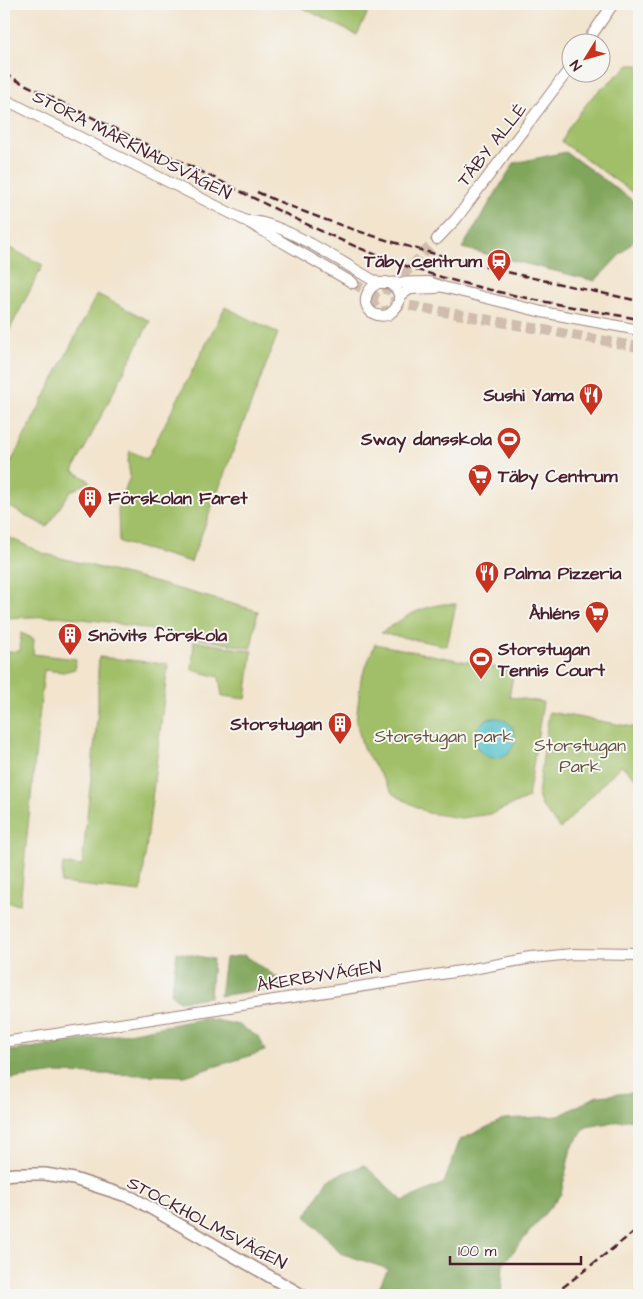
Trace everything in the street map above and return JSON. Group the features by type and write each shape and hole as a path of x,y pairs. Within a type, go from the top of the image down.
{"main road":[{"name":"STOCKHOLMSVÄGEN","path":"4,1175 45,1174 74,1179 133,1198 302,1295"}],"street":[{"path":"594,32 613,4"},
{"name":"TÄBY ALLÉ","path":"437,239 456,219 560,81"},
{"name":"STORA MARKNADSVÄGEN","path":"4,99 246,221 353,283"},
{"name":"STORA MARKNADSVÄGEN","path":"246,221 256,220 293,235 382,282 429,282 542,312 639,330"},
{"name":"STORA MARKNADSVÄGEN","path":"246,221 256,233 366,297"},
{"path":"382,282 396,289 400,296 395,311 388,315 383,316 370,311 366,304 366,297 371,286 382,282"},
{"name":"STORA MARKNADSVÄGEN","path":"400,296 410,289 443,287"},
{"name":"ÅKERBYVÄGEN","path":"4,1042 467,970 532,958 572,954 639,955"}],"green space":[{"path":"295,4 372,4 357,35"},
{"path":"629,65 639,65 639,197 562,142 569,127 591,98"},
{"path":"566,152 639,205 639,235 595,281 462,248 514,163"},
{"path":"4,245 43,265 4,341"},
{"path":"97,294 150,321 73,471 90,481 70,492 47,527 4,504 4,476"},
{"path":"225,307 278,333 191,562 119,542 118,506 130,477 128,460 130,451 147,459"},
{"path":"4,535 42,553 258,611 251,648 108,622 57,616 4,618"},
{"path":"443,604 456,604 447,646 381,633 403,618 418,611"},
{"path":"21,633 34,639 33,654 76,659 75,669 63,672 44,670 20,904 4,902 4,652 20,651"},
{"path":"194,641 252,651 246,699 222,696 219,677 192,670"},
{"name":"Storstugan park","path":"375,644 514,671 509,697 543,702 528,798 491,814 461,818 428,813 393,794 363,748 356,721 361,679"},
{"path":"99,657 168,664 141,892 61,883 63,864 82,866 98,709"},
{"name":"Storstugan Park","path":"549,712 639,728 639,775 637,779 621,765 560,829 541,805 538,795"},
{"path":"177,952 213,959 210,997 179,1001 171,994"},
{"path":"244,955 281,980 282,986 220,996 225,958"},
{"path":"206,1018 239,1025 260,1038 265,1051 185,1076 57,1073 4,1080 4,1052 123,1034"},
{"path":"639,1092 639,1118 586,1127 571,1148 561,1194 503,1264 501,1295 375,1295 388,1269 340,1253 306,1216 328,1179 364,1165 403,1201 444,1183 460,1140 504,1119 559,1116 597,1096"}],"water":[{"path":"499,718 506,721 512,727 515,738 514,746 506,755 499,758 491,758 484,755 476,746 475,734 478,727 487,719"}],"tunnel":[{"path":"392,287 437,239"},
{"path":"353,283 373,295"},
{"path":"380,289 388,289 395,296 395,300 395,304 388,311 380,311 373,304 373,296 380,289"},
{"path":"395,303 639,347"}],"railway":[{"path":"4,74 291,217 366,251 418,270 500,292 639,319"},
{"path":"257,192 350,228 445,257 639,301"},
{"path":"553,1295 639,1228"}],"place":[{"name":"Täby centrum","path":"499,282"},
{"name":"Sushi Yama","path":"591,416"},
{"name":"Sway dansskola","path":"509,460"},
{"name":"Täby Centrum","path":"480,497"},
{"name":"Förskolan Fåret","path":"90,519"},
{"name":"Palma Pizzeria","path":"487,594"},
{"name":"Åhléns","path":"597,634"},
{"name":"Snövits förskola","path":"70,656"},
{"name":"Storstugan Tennis Court","path":"481,680"},
{"name":"Storstugan","path":"340,745"}]}
